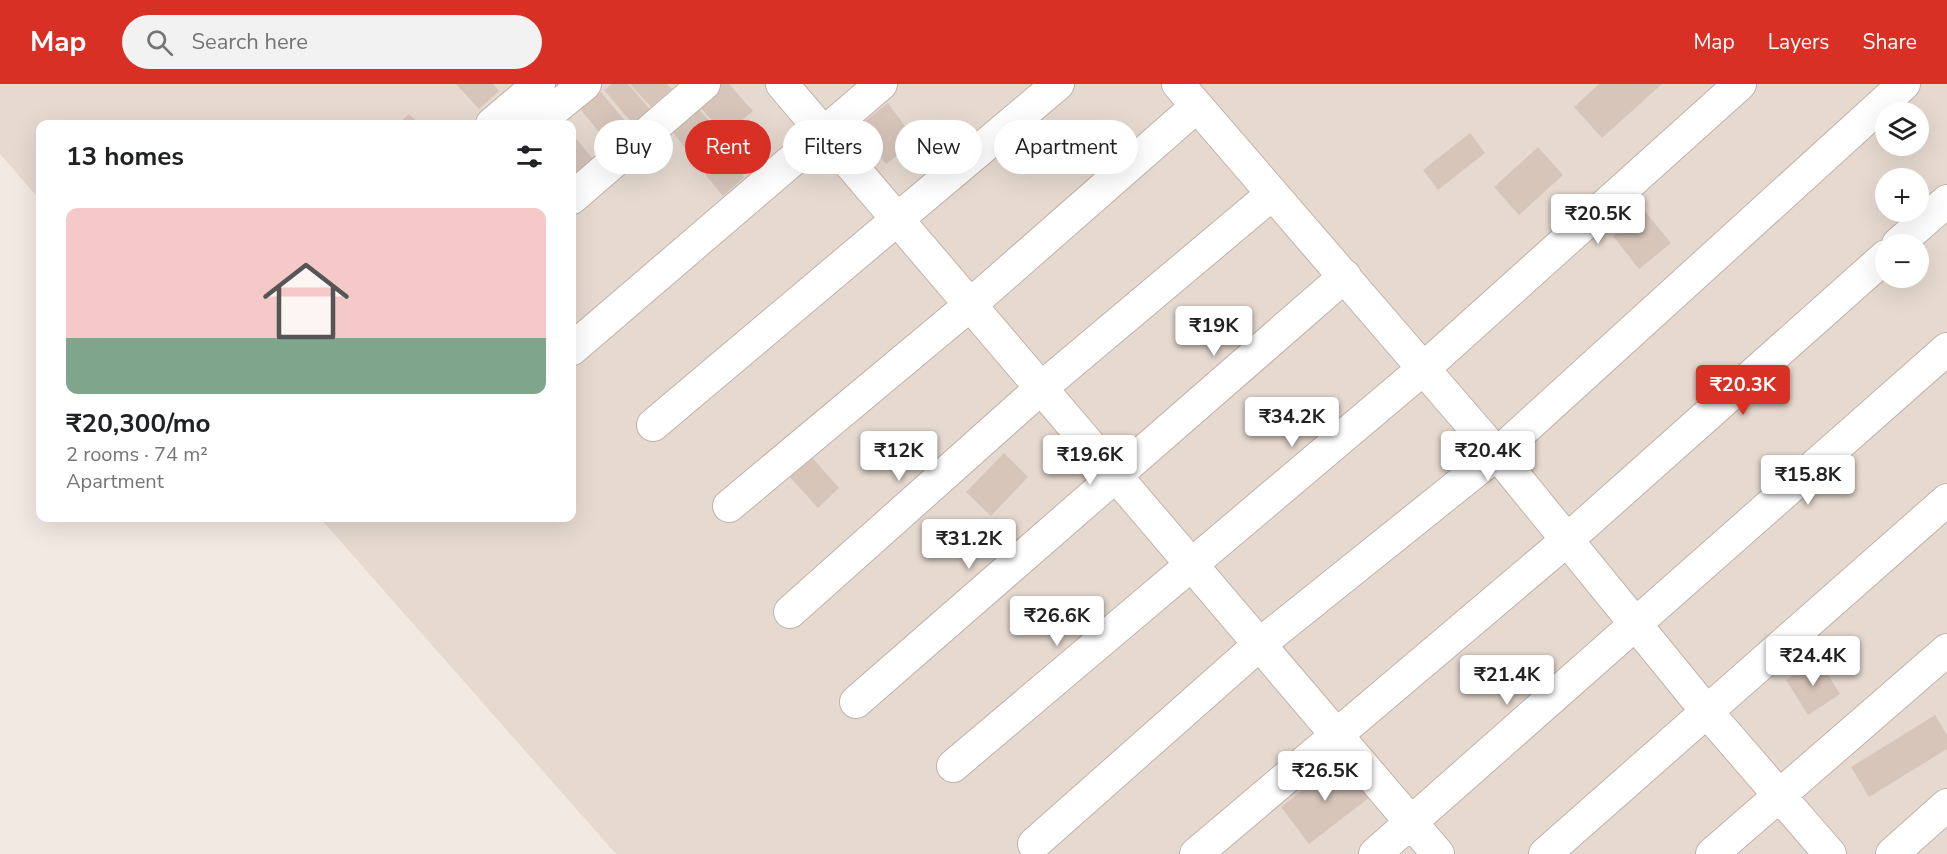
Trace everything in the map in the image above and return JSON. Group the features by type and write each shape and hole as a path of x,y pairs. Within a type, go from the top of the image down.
{"street":[{"path":"497,120 539,84"},
{"path":"541,120 585,84"},
{"path":"576,195 704,84"},
{"path":"782,84 813,120"},
{"path":"839,120 881,84"},
{"path":"653,425 1058,84"},
{"path":"953,766 1424,369 1740,84"},
{"path":"1034,844 1260,644 1497,454 1904,84"},
{"path":"729,506 970,305 1187,95 1497,454 1708,713 1830,854"},
{"path":"576,346 783,168"},
{"path":"860,174 1040,389 1438,854"},
{"path":"790,612 1040,389 1271,195"},
{"path":"1909,234 1947,201"},
{"path":"1196,854 1336,733 1567,540 1875,266"},
{"path":"856,702 1345,276"},
{"path":"1375,854 1412,824 1947,349"},
{"path":"1545,854 1708,713 1947,500"},
{"path":"1712,854 1947,650"},
{"path":"1892,854 1947,806"}],"shaded area":[{"path":"0,84 1947,84 1947,854 616,854 324,522 576,522 576,120 36,120 36,195 0,154"}],"building":[{"path":"456,84 493,84 499,91 479,109"},
{"path":"612,84 628,84 650,109 638,120 630,120 604,90"},
{"path":"630,84 667,84 672,89 651,107"},
{"path":"721,84 729,84 753,111 742,120 712,120 698,105"},
{"path":"1599,84 1662,84 1602,138 1574,107"},
{"path":"601,92 624,120 594,120 594,126 580,109"},
{"path":"888,103 901,120 895,120 895,157 886,164 883,160 883,120 867,120"},
{"path":"696,106 708,120 685,120 685,148 673,133 673,126"},
{"path":"409,114 416,120 402,120"},
{"path":"1470,133 1485,153 1438,190 1423,170"},
{"path":"576,139 594,160 576,176"},
{"path":"1538,147 1563,175 1519,215 1494,187"},
{"path":"705,174 742,174 744,177 723,196"},
{"path":"1644,210 1671,243 1639,269 1613,236"},
{"path":"1004,453 1028,477 991,516 966,492"},
{"path":"809,454 839,488 818,508 788,475"},
{"path":"1818,659 1840,694 1808,715 1786,680"},
{"path":"1935,715 1947,735 1947,749 1869,797 1851,767"},
{"path":"1341,760 1370,797 1309,844 1281,807"}]}
